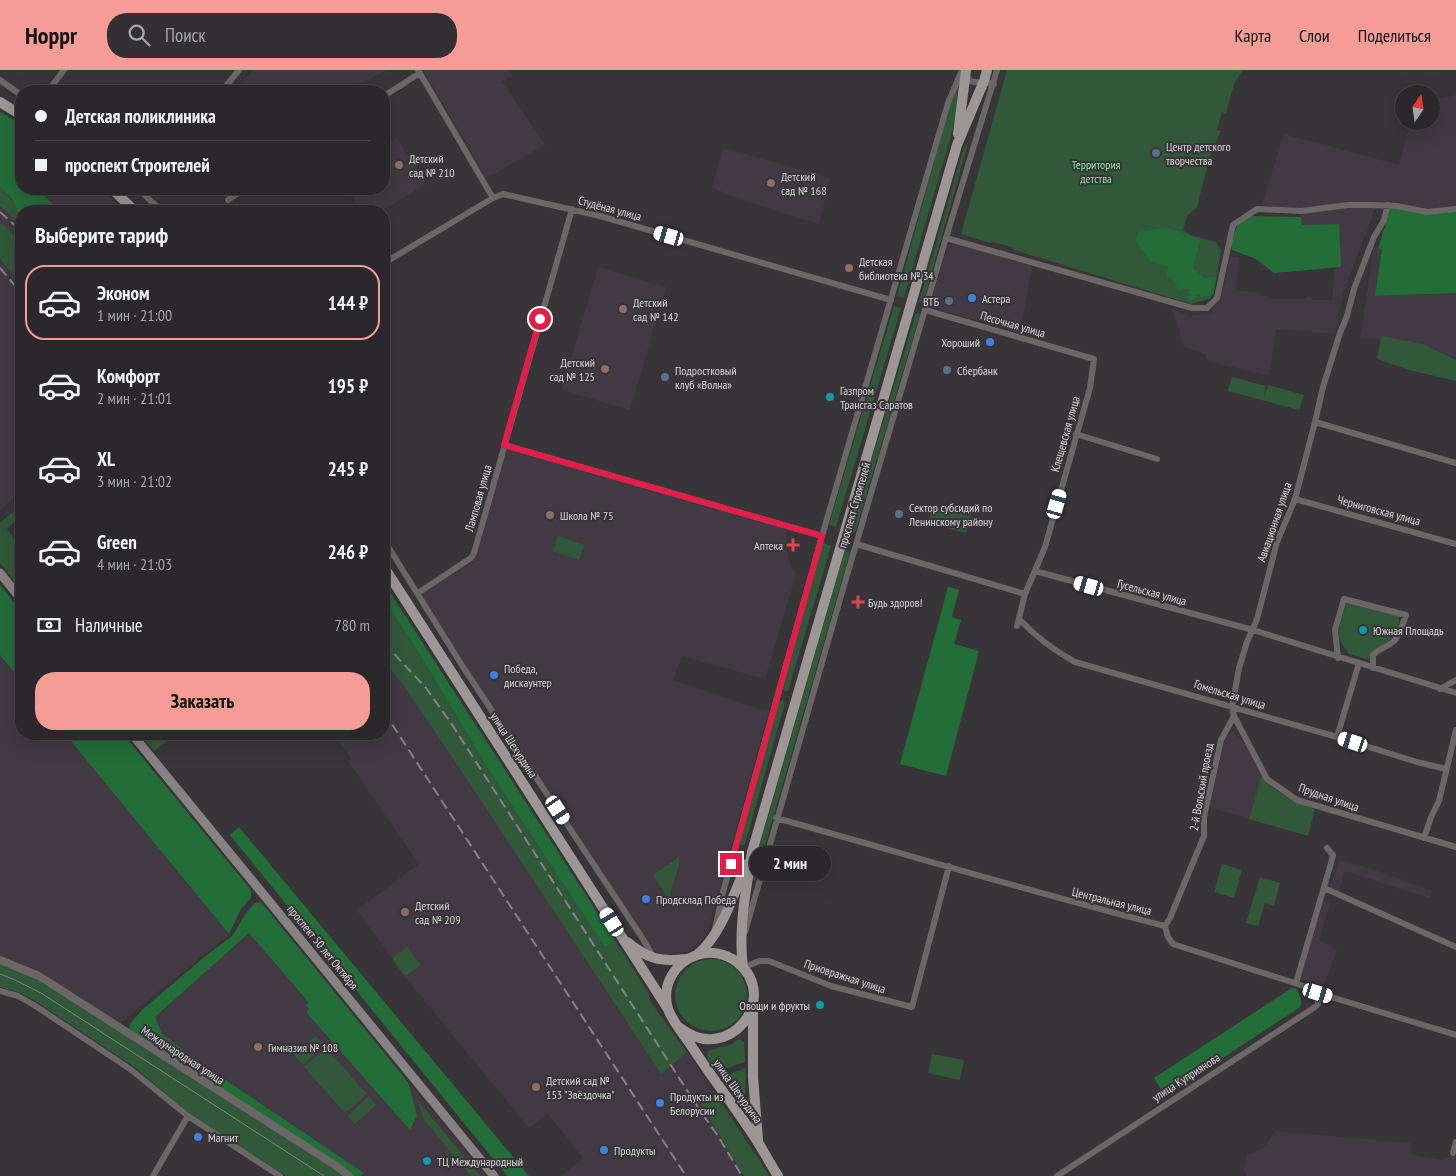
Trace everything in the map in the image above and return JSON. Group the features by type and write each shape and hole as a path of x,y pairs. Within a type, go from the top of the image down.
{"main road":[{"name":"проспект Строителей","path":"743,968 741,948 742,913 752,852 957,144 964,70"},
{"name":"проспект Строителей","path":"957,144 989,83 987,70"},
{"path":"0,102 15,111"},
{"path":"118,195 129,205"},
{"path":"0,573 15,592"},
{"name":"улица Шехурдина","path":"390,576 668,1009"},
{"name":"проспект 50 лет Октября","path":"137,740 494,1176"},
{"name":"проспект Строителей","path":"698,954 707,946 713,936 752,852"},
{"name":"улица Шехурдина","path":"622,938 654,959 686,960"},
{"path":"711,953 725,956 743,968 752,985 753,1007 742,1025 734,1033 724,1038 712,1040 690,1035 680,1028 668,1009 666,998 668,982 676,969 686,960 698,954 711,953"},
{"name":"улица Шехурдина","path":"753,1007 753,1077 759,1144"},
{"name":"улица Шехурдина","path":"680,1028 759,1144 778,1176"}],"street":[{"path":"53,85 64,70"},
{"path":"227,85 239,70"},
{"path":"964,70 970,80 978,83 989,83"},
{"name":"проспект Строителей","path":"713,936 725,884 822,536 948,103 964,70"},
{"name":"проспект Строителей","path":"741,948 776,818 946,238 989,83 998,70"},
{"path":"390,92 419,71 493,198 390,259"},
{"path":"0,80 15,91"},
{"name":"Студёная улица","path":"493,198 503,194 572,209 891,300"},
{"path":"145,195 155,205"},
{"path":"228,200 235,195"},
{"path":"946,238 1192,308 1207,308 1217,298 1233,225 1257,209 1300,211 1348,205 1388,205 1428,212 1456,209"},
{"name":"Авиационная улица","path":"1232,707 1239,668 1257,619 1277,542 1295,499 1336,343 1347,316 1354,289 1374,237 1384,220 1388,205"},
{"name":"Ламповая улица","path":"418,593 471,558 474,553 572,209"},
{"name":"Песочная улица","path":"925,310 1094,359"},
{"name":"Клещевская улица","path":"1035,571 1045,546 1093,373 1094,359"},
{"path":"1315,422 1456,463"},
{"path":"1076,434 1157,460"},
{"path":"504,445 822,536"},
{"name":"Черниговская улица","path":"1295,499 1456,544"},
{"path":"856,544 1025,594"},
{"path":"390,549 463,667 641,936 654,959"},
{"path":"1017,626 1025,594 1035,571"},
{"name":"Гусельская улица","path":"1035,571 1252,630 1456,693"},
{"path":"1338,658 1335,630 1344,599 1406,615 1393,642 1380,648 1373,655 1373,668"},
{"name":"Гомельская улица","path":"1020,619 1035,636 1055,651 1075,662 1336,736 1417,762 1446,768"},
{"path":"1336,736 1359,663"},
{"path":"1440,689 1456,680"},
{"path":"1232,707 1234,716"},
{"name":"Прудная улица","path":"1234,716 1267,779 1297,800 1456,847"},
{"name":"2-й Вольский проезд","path":"1165,926 1204,836 1204,817 1220,740 1234,716"},
{"path":"1424,838 1439,801 1456,730"},
{"name":"Центральная улица","path":"776,818 949,866 1062,900 1165,926 1168,937 1173,944 1296,983 1313,989 1318,993 1456,1035"},
{"path":"1296,983 1332,854 1327,848"},
{"name":"Приовражная улица","path":"743,968 759,961 769,962 831,986 912,1007 949,866"},
{"path":"1324,888 1456,947"},
{"name":"Международная улица","path":"0,960 39,976 335,1165 349,1176"},
{"path":"0,990 34,1004 130,1068 188,1116 280,1176"},
{"name":"улица Куприянова","path":"1057,1176 1315,1007 1318,1004 1318,993"},
{"path":"153,1176 188,1116"},
{"path":"1453,1153 1456,1142"}],"shaded area":[{"path":"254,70 387,70 358,85 240,85"},
{"path":"423,70 509,70 512,76 502,82 545,145 487,178"},
{"path":"1456,95 1456,208 1436,210 1376,207 1344,290 1335,334 1276,329 1269,376 1208,361 1205,354 1184,347 1172,309 1191,316 1213,313 1214,306 1221,298 1231,256 1240,257 1236,290 1260,293 1261,296 1268,296 1269,299 1306,299 1311,297 1312,300 1332,300 1335,269 1341,267 1302,225 1300,213 1262,204 1284,134 1399,165 1409,130 1440,130 1440,98"},
{"name":"Детский сад № 210","path":"397,138 426,184 390,206 357,205 351,195 390,195 390,142"},
{"name":"Детский сад № 168","path":"723,148 830,178 819,224 736,198 712,187"},
{"path":"43,195 108,195 119,205 54,205"},
{"path":"0,206 15,220 15,236 0,222"},
{"path":"959,244 1032,267 1020,333 932,306 931,302 947,249 949,245"},
{"path":"1374,248 1382,248 1376,296 1456,293 1456,360 1423,344 1381,337 1381,340 1360,338"},
{"path":"0,259 15,277 15,497 0,510"},
{"path":"598,267 666,287 630,410 562,390"},
{"path":"512,449 789,530 785,542 791,567 796,574 765,679 682,656 673,680 758,709 769,710 708,930 699,944 688,952 661,954 651,946 423,601 422,595 427,590 473,562 504,455"},
{"path":"0,655 15,674 15,740 70,740 229,934 120,1023 43,975 0,956"},
{"path":"390,669 402,683 468,781 661,1074 687,1052 716,1095 701,1104 744,1176 561,1176 583,1158 548,1114 529,1128 405,977 421,965 407,948 392,958 357,910 419,864 348,761 351,758 338,740 390,740"},
{"path":"1233,731 1245,744 1262,775 1249,819 1213,808 1210,805 1225,739"},
{"path":"1339,860 1375,870 1432,891 1429,898 1345,871 1339,891 1330,888"},
{"path":"1323,901 1330,903 1319,940 1337,950 1323,987 1299,978"},
{"name":"Гимназия № 108","path":"249,933 309,1003 309,1009 306,1011 417,1115 408,1082 486,1176 361,1176 364,1173 196,1060 162,1034 155,1017"},
{"path":"1275,1131 1411,1143 1412,1155 1442,1160 1456,1155 1456,1176 1247,1176 1244,1170 1247,1155 1264,1148"}],"green space":[{"name":"Территория детства","path":"1007,70 1243,70 1234,84 1226,113 1222,112 1217,130 1221,131 1210,155 1197,207 1187,216 1183,230 1191,235 1216,242 1221,250 1214,293 1209,299 1191,304 1014,250 1012,247 993,242 990,243 961,234"},
{"path":"958,89 957,107 951,136 904,298 897,296 950,105"},
{"path":"0,112 15,121 15,195 43,195 54,205 15,206 12,199 0,187"},
{"path":"969,140 923,303 919,302 964,148"},
{"path":"0,187 15,205 15,220 0,206"},
{"path":"1392,204 1436,210 1456,208 1456,293 1375,296 1382,249 1378,248"},
{"path":"1251,216 1301,217 1302,225 1339,224 1341,267 1274,273 1256,259 1232,250 1231,244 1237,226"},
{"path":"0,222 15,236 15,277 0,259"},
{"path":"1164,228 1179,231 1200,240 1193,268 1205,278 1216,277 1212,293 1209,296 1202,297 1197,294 1195,300 1188,301 1190,289 1177,290 1176,283 1167,276 1168,267 1150,261 1135,240 1138,232"},
{"path":"894,306 901,308 836,527 829,525"},
{"path":"916,313 920,314 855,533 850,531"},
{"path":"1381,336 1423,344 1456,360 1456,381 1409,370 1377,359"},
{"path":"1232,377 1266,386 1264,398 1268,385 1304,395 1299,410 1228,391"},
{"path":"933,505 971,515 966,533 928,523"},
{"path":"15,510 15,522 7,529 15,539 15,582 0,563 0,523"},
{"path":"558,536 584,545 579,560 553,551"},
{"path":"823,543 831,546 788,691 785,692 783,689"},
{"path":"845,550 850,552 755,880 753,881 751,879 759,848"},
{"path":"0,585 15,604 15,674 0,655"},
{"path":"948,587 959,590 952,617 961,620 954,644 979,651 946,776 900,764"},
{"path":"390,592 615,940 605,947 491,774 414,645 390,609"},
{"path":"1349,602 1399,616 1399,622 1394,634 1373,658 1366,659 1349,654 1341,641 1339,636 1340,623"},
{"path":"390,609 414,645 491,774 605,946 615,940 649,994 650,1001 687,1052 661,1074 468,781 402,683 390,669"},
{"path":"783,700 785,703 745,844 742,845 739,843 779,701"},
{"path":"70,740 128,740 251,890 251,898 241,909 229,934"},
{"path":"145,740 168,740 154,751"},
{"path":"1262,775 1279,792 1315,809 1308,836 1249,819"},
{"path":"239,827 529,1176 507,1176 230,835"},
{"path":"678,858 680,861 669,899 653,875"},
{"path":"1222,864 1242,870 1234,898 1214,892"},
{"path":"1260,877 1280,883 1274,906 1265,903 1258,926 1246,923"},
{"path":"261,902 408,1082 417,1115 410,1130 306,1012 309,1009 306,1005 309,1003 249,933 155,1017 162,1034 196,1060 364,1173 361,1176 353,1176 337,1163 129,1029 130,1024 142,1010 232,936 246,913 255,903"},
{"path":"407,947 421,965 405,977 392,958"},
{"path":"711,959 725,962 737,969 744,981 747,995 744,1009 737,1021 725,1028 711,1031 697,1028 685,1021 678,1009 675,995 678,981 685,969 697,962"},
{"path":"0,963 17,969 40,981 333,1167 344,1176 286,1176 190,1114 133,1066 37,1002 21,993 0,987"},
{"path":"1292,988 1296,989 1300,996 1300,1007 1165,1096 1154,1078"},
{"path":"316,1036 324,1045 303,1065 294,1055"},
{"path":"739,1039 744,1042 745,1062 716,1072 707,1057 708,1051 732,1044"},
{"path":"326,1048 367,1094 345,1113 304,1067"},
{"path":"932,1054 964,1060 960,1080 928,1073"},
{"path":"746,1068 745,1107 744,1110 720,1077"},
{"path":"716,1095 770,1176 744,1176 701,1104"},
{"path":"369,1096 376,1105 355,1124 348,1116"},
{"path":"418,1101 480,1176 471,1176 424,1120"}],"tram line":[{"path":"0,974 41,993 324,1176"}],"railway":[{"path":"0,212 15,226"},
{"path":"0,268 15,286"},
{"path":"390,649 426,688 451,723 742,1176"},
{"path":"390,721 686,1176"}],"place":[{"name":"Центр детского творчества","path":"1156,153"},
{"name":"Детский сад № 210","path":"399,165"},
{"name":"Детский сад № 168","path":"771,183"},
{"name":"Детская библиотека № 34","path":"849,268"},
{"name":"Астера","path":"972,298"},
{"name":"ВТБ","path":"949,301"},
{"name":"Детский сад № 142","path":"623,309"},
{"name":"Хороший","path":"990,342"},
{"name":"Детский сад № 125","path":"605,369"},
{"name":"Сбербанк","path":"947,370"},
{"name":"Подростковый клуб «Волна»","path":"665,377"},
{"name":"Газпром Трансгаз Саратов","path":"830,397"},
{"name":"Сектор субсидий по Ленинскому району","path":"899,514"},
{"name":"Школа № 75","path":"550,515"},
{"name":"Аптека","path":"793,545"},
{"name":"Будь здоров!","path":"858,602"},
{"name":"Южная Площадь","path":"1363,630"},
{"name":"Победа, дискаунтер","path":"494,675"},
{"name":"Продсклад Победа","path":"646,899"},
{"name":"Детский сад № 209","path":"405,912"},
{"name":"Овощи и фрукты","path":"820,1005"},
{"name":"Гимназия № 108","path":"258,1047"},
{"name":"Детский сад № 153 \"Звёздочка\"","path":"536,1087"},
{"name":"Продукты из Белорусии","path":"660,1103"},
{"name":"Магнит","path":"198,1137"},
{"name":"Продукты","path":"604,1150"},
{"name":"ТЦ Международный","path":"427,1161"}],"route":[{"path":"540,319 504,445 822,536 731,864"}]}
